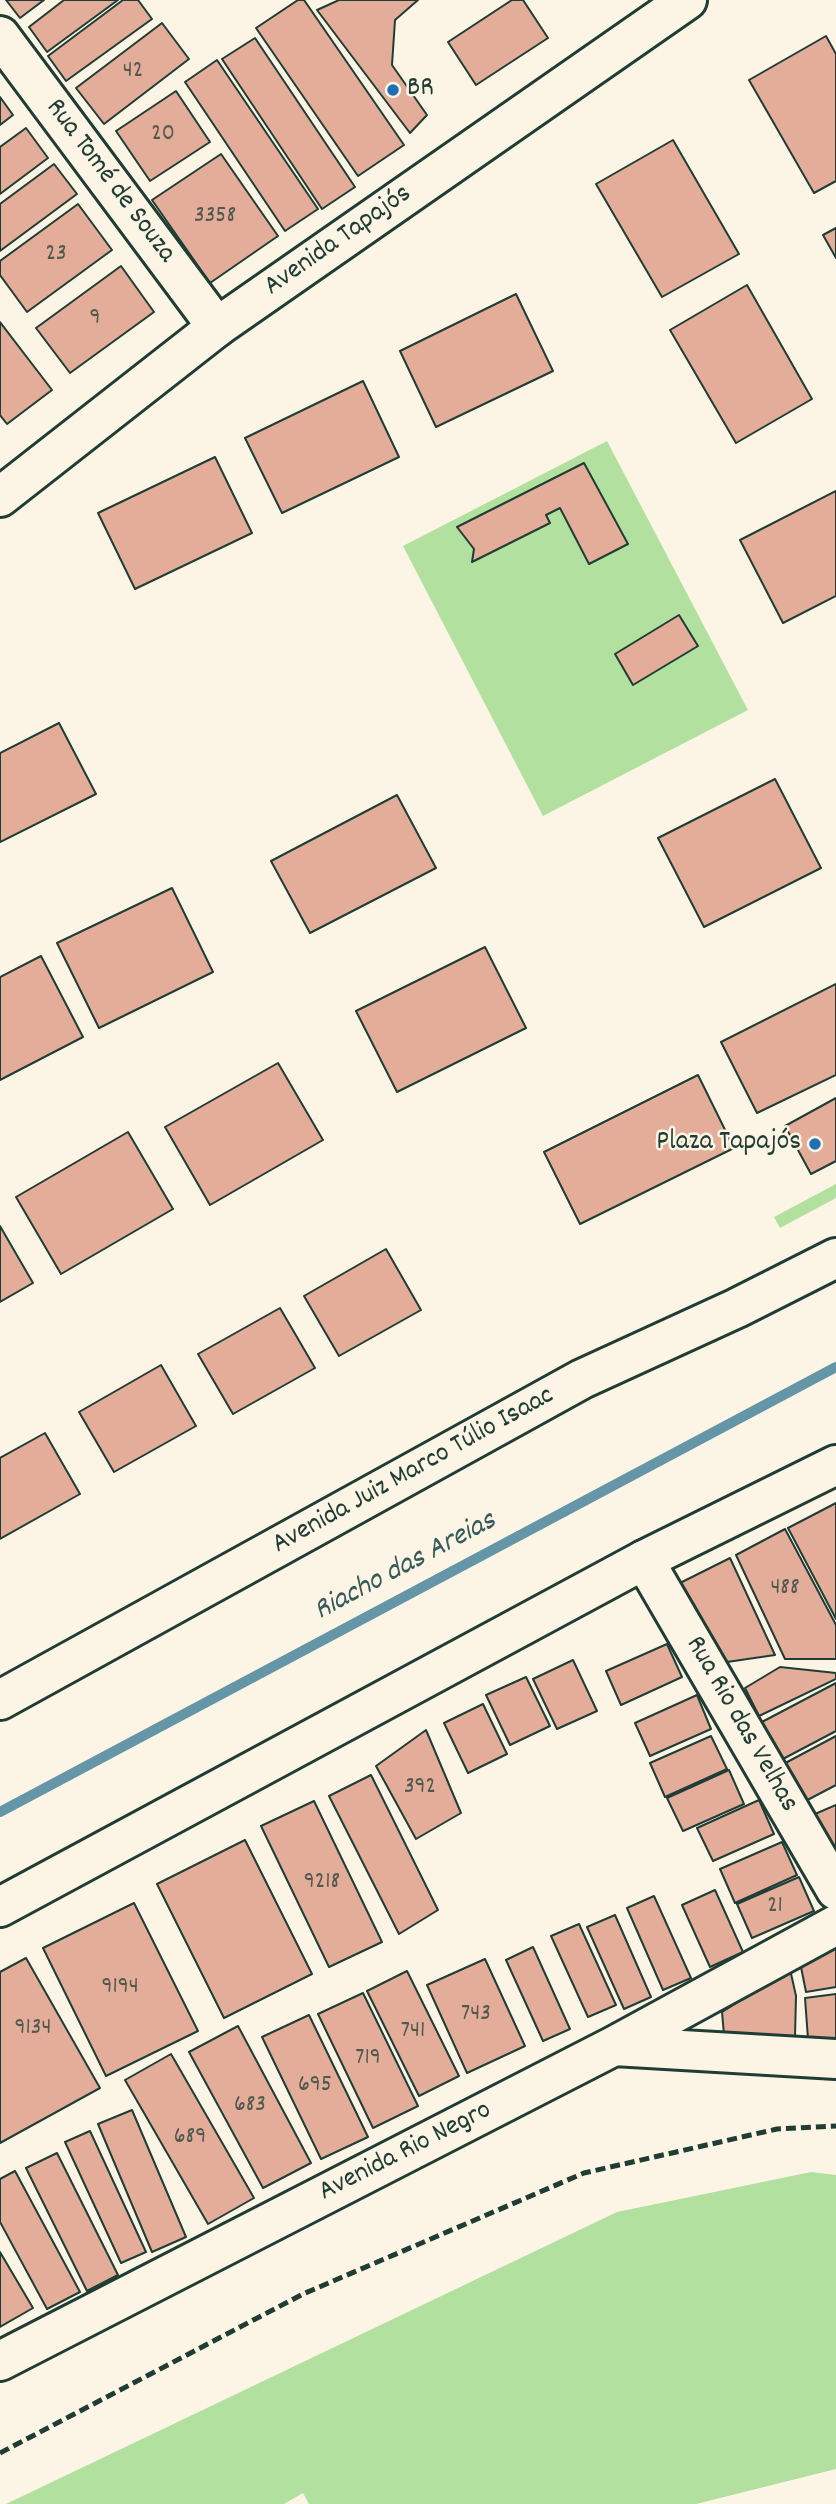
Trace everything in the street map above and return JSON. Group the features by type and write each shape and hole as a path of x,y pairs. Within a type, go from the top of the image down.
{"main road":[{"name":"Avenida Tapajós","path":"0,497 217,327 687,0"},
{"name":"Rua Tomé de Souza","path":"0,36 217,327"},
{"name":"Avenida Juiz Marco Túlio Isaac","path":"0,1700 582,1380 737,1308 836,1258"},
{"path":"0,1907 644,1560 836,1465"},
{"name":"Rua Rio das Velhas","path":"644,1560 836,1890"},
{"name":"Avenida Rio Negro","path":"0,2361 614,2046 836,1925"},
{"path":"614,2046 836,2059"}],"green space":[{"path":"607,441 748,710 543,816 403,546"},
{"path":"836,1184 836,1198 780,1228 774,1217"},
{"path":"811,2172 836,2175 836,2469 696,2504 309,2504 303,2493 284,2504 6,2504 617,2212"}],"building":[{"path":"6,0 44,0 20,18"},
{"path":"64,0 118,0 47,52 29,27"},
{"path":"123,0 138,0 152,19 66,81 48,56"},
{"path":"298,0 304,0 404,145 358,176 256,28"},
{"name":"BR","path":"339,0 418,0 395,20 392,65 427,115 410,133 317,10"},
{"name":"BR","path":"512,0 523,0 548,38 476,85 448,42"},
{"path":"162,23 189,59 104,124 76,88"},
{"path":"826,36 836,54 836,181 814,193 749,80"},
{"path":"255,38 355,187 322,209 222,59"},
{"path":"217,60 318,209 285,231 185,82"},
{"path":"176,91 210,142 150,181 116,131"},
{"path":"0,97 13,115 0,125"},
{"path":"26,128 48,158 0,194 0,147"},
{"path":"673,140 739,254 662,297 596,184"},
{"path":"221,154 278,236 210,283 152,200"},
{"path":"54,164 77,194 0,251 0,204"},
{"path":"78,204 112,250 27,312 0,275 0,261"},
{"path":"836,228 836,258 823,235"},
{"path":"121,266 154,312 70,373 36,328"},
{"path":"747,285 812,399 736,443 670,330"},
{"path":"516,294 553,371 436,427 400,351"},
{"path":"0,322 52,390 7,424 0,415"},
{"path":"363,381 399,457 282,513 245,438"},
{"path":"215,457 252,533 135,589 98,513"},
{"path":"584,463 628,544 589,564 560,508 546,515 550,523 472,562 474,549 457,527"},
{"path":"836,491 836,596 783,623 740,540"},
{"path":"679,615 698,646 633,685 615,654"},
{"path":"59,723 96,794 0,842 0,753"},
{"path":"775,779 821,868 704,927 658,838"},
{"path":"397,795 436,868 310,933 271,861"},
{"path":"172,888 213,972 99,1028 57,943"},
{"path":"485,947 526,1028 397,1092 356,1011"},
{"path":"41,956 83,1037 0,1080 0,977"},
{"path":"836,984 836,1075 757,1113 721,1042"},
{"path":"278,1063 323,1140 210,1205 165,1127"},
{"path":"698,1075 734,1148 580,1224 544,1152"},
{"name":"Plaza Tapajós","path":"836,1098 836,1161 811,1174 785,1126"},
{"path":"128,1132 173,1209 61,1274 16,1197"},
{"path":"0,1226 33,1283 0,1302"},
{"path":"386,1249 421,1310 339,1356 304,1296"},
{"path":"280,1308 315,1368 233,1414 198,1354"},
{"path":"161,1365 196,1426 114,1472 79,1412"},
{"path":"45,1433 80,1494 0,1539 0,1458"},
{"path":"836,1503 836,1619 788,1528"},
{"path":"785,1529 836,1625 836,1659 785,1659 736,1555"},
{"path":"730,1558 775,1655 727,1662 680,1583"},
{"path":"667,1644 682,1677 621,1705 606,1671"},
{"path":"573,1660 597,1711 557,1729 533,1679"},
{"path":"780,1667 836,1673 836,1679 759,1716 745,1688"},
{"path":"526,1677 550,1726 510,1745 486,1695"},
{"path":"836,1683 836,1731 781,1760 760,1723"},
{"path":"697,1695 711,1729 650,1756 635,1723"},
{"path":"483,1704 507,1754 468,1773 444,1723"},
{"path":"426,1730 461,1813 416,1839 376,1766"},
{"path":"711,1736 727,1769 665,1797 650,1763"},
{"path":"836,1736 836,1785 796,1806 776,1768"},
{"path":"729,1770 744,1804 683,1831 667,1798"},
{"path":"371,1775 438,1910 399,1934 329,1796"},
{"path":"759,1800 774,1834 713,1861 697,1828"},
{"path":"314,1801 382,1942 329,1967 261,1826"},
{"path":"836,1805 836,1845 830,1848 815,1814"},
{"path":"245,1840 312,1974 224,2018 157,1884"},
{"path":"782,1842 797,1875 735,1903 720,1869"},
{"path":"799,1877 814,1911 752,1938 737,1904"},
{"path":"715,1890 743,1952 710,1967 682,1905"},
{"path":"654,1896 691,1978 663,1990 627,1908"},
{"path":"134,1903 198,2031 106,2076 43,1948"},
{"path":"615,1915 651,1997 624,2009 587,1927"},
{"path":"579,1924 616,2005 588,2017 551,1936"},
{"path":"836,1944 836,1987 806,1992 800,1962"},
{"path":"533,1947 570,2029 543,2041 506,1960"},
{"path":"26,1958 100,2088 0,2143 0,1972"},
{"path":"485,1959 525,2046 467,2073 427,1985"},
{"path":"790,1969 796,1996 795,2037 724,2035 722,2012"},
{"path":"407,1971 459,2076 419,2096 367,1991"},
{"path":"363,1993 418,2106 373,2128 318,2014"},
{"path":"836,1994 836,2041 808,2039 805,1998"},
{"path":"309,2015 368,2137 321,2159 262,2037"},
{"path":"238,2026 311,2163 263,2188 189,2052"},
{"path":"171,2054 254,2198 208,2224 125,2080"},
{"path":"132,2110 186,2237 152,2252 98,2124"},
{"path":"90,2131 146,2252 121,2263 65,2142"},
{"path":"57,2153 118,2275 87,2291 26,2168"},
{"path":"15,2171 80,2292 47,2309 0,2222 0,2179"},
{"path":"0,2252 33,2308 0,2327"}],"waterway":[{"name":"Riacho das Areias","path":"0,1812 836,1367"}],"railway":[{"path":"0,2453 303,2294 584,2173 777,2129 836,2126"}],"place":[{"name":"BR","path":"393,90"},
{"name":"Plaza Tapajós","path":"815,1144"}]}
